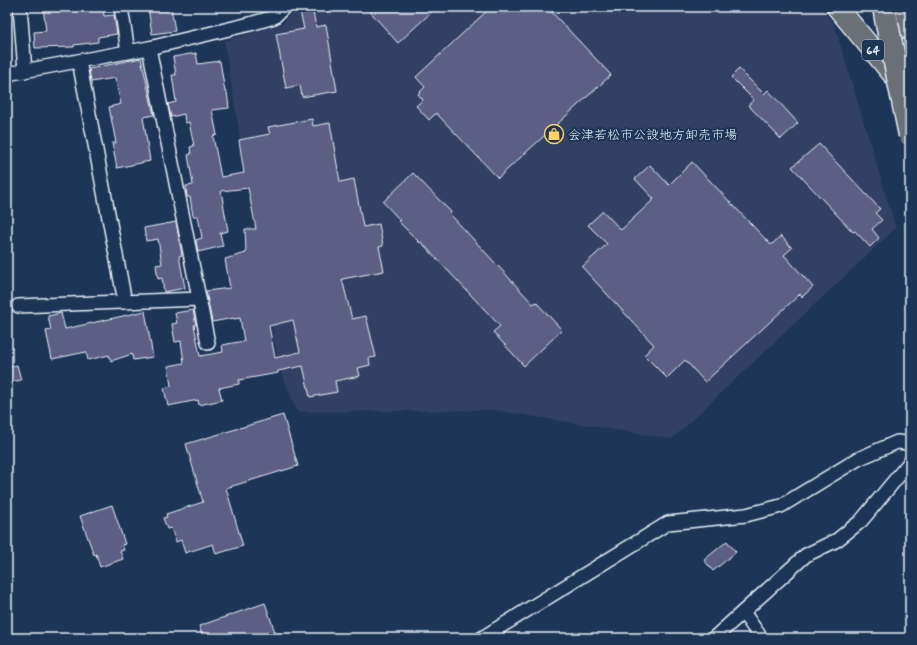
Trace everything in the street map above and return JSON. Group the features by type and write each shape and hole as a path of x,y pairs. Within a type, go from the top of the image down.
{"highway":[{"path":"907,7 910,29"},
{"path":"885,16 910,135"}],"main road":[{"name":"64","path":"837,7 910,94"}],"street":[{"path":"20,7 25,71"},
{"path":"121,7 128,52"},
{"path":"7,74 149,48 274,17 284,7"},
{"path":"149,48 208,343"},
{"path":"78,61 125,302"},
{"path":"18,306 199,299"},
{"path":"482,638 668,523 746,515 781,506 858,459 897,442 910,444"},
{"path":"714,638 806,555 837,540 861,521 910,462"},
{"path":"743,612 761,638"}],"shaded area":[{"name":"会津若松市公設地方卸売市場","path":"296,7 819,7 834,24 896,228 672,439 494,410 297,412 278,364 224,41 282,24"}],"building":[{"path":"43,7 103,7 104,16 114,15 117,34 98,37 98,42 74,45 74,47 35,48 34,32 46,31"},
{"path":"148,7 171,7 175,31 152,34"},
{"path":"299,7 312,7 316,27 326,25 337,91 302,97 300,85 286,88 276,34 304,29"},
{"path":"366,7 437,7 398,43"},
{"path":"491,7 547,7 611,75 498,178 436,113 429,120 416,106 423,100 418,94 425,87 416,77"},
{"path":"196,53 198,64 220,61 229,108 212,110 217,135 213,136 221,177 244,173 239,140 270,134 268,127 312,119 313,126 330,123 340,182 354,179 363,227 379,224 383,246 379,247 384,271 342,279 352,319 366,316 376,357 369,358 370,365 358,368 360,376 335,381 337,392 310,397 303,366 278,371 278,373 239,380 239,384 219,388 222,400 199,405 198,400 168,406 164,388 171,386 168,366 184,363 181,341 175,342 172,324 177,323 175,313 193,310 196,325 194,325 200,356 223,352 222,345 244,341 240,318 212,322 206,291 230,288 225,259 246,253 245,229 256,229 248,188 221,191 228,231 220,233 223,246 198,252 196,240 202,238 198,216 193,216 190,197 187,197 186,186 193,185 188,155 191,154 190,147 194,146 189,122 185,123 184,114 171,117 168,104 176,102 172,75 176,75 173,57","holes":["293,320 300,352 275,358 269,326"]},
{"path":"141,58 154,115 143,117 150,161 117,168 112,143 116,143 109,107 121,104 115,78 91,82 89,69"},
{"path":"739,69 764,94 768,90 798,123 781,139 748,105 754,100 731,77"},
{"path":"819,144 880,209 875,213 882,220 872,229 879,238 870,247 855,231 853,232 792,167"},
{"path":"692,162 771,245 781,236 792,248 784,255 813,287 802,297 800,294 705,382 685,360 667,378 644,355 654,345 582,267 607,244 588,225 603,211 621,230 654,199 635,179 650,165 669,185"},
{"path":"413,173 451,212 450,214 533,304 536,302 562,330 524,366 493,332 500,326 421,242 420,243 398,221 400,220 383,202"},
{"path":"176,222 182,255 179,256 185,288 164,292 162,278 158,279 156,265 162,264 158,239 146,241 144,228"},
{"path":"145,311 153,357 133,360 132,354 111,361 109,355 88,360 86,352 52,359 46,331 51,330 48,316 61,313 65,329"},
{"path":"17,365 21,380 7,383 7,368"},
{"path":"283,415 298,466 226,488 243,546 216,554 213,544 185,553 181,540 176,542 171,528 167,529 163,518 167,517 166,514 203,502 186,444"},
{"path":"112,505 125,544 122,545 124,550 120,551 123,559 100,567 96,554 94,555 80,516"},
{"path":"727,541 736,552 713,571 704,560"},
{"path":"265,603 277,638 203,638 199,626"}],"place":[{"name":"会津若松市公設地方卸売市場","path":"554,134"}]}
